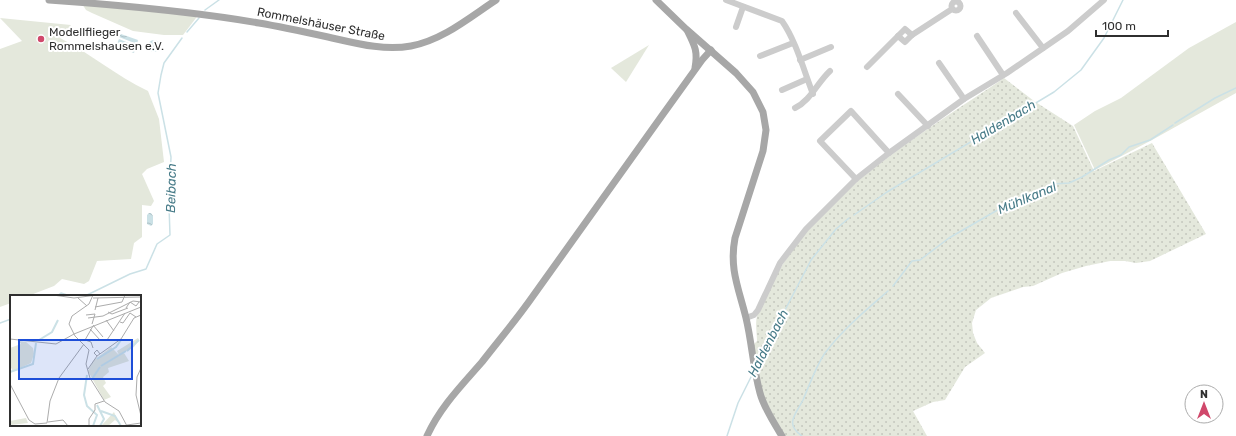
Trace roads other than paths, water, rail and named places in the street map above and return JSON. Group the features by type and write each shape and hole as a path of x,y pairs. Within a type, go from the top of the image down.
{"main road":[{"name":"Rommelshäuser Straße","path":"49,0 202,14 285,28 370,46 399,48 413,46 429,41 496,0"},
{"path":"656,0 686,29 736,73 753,92 763,112 766,130 763,151 732,251 733,265 746,318 760,394 766,409 782,436"},
{"path":"686,29 696,47 697,58 694,72"},
{"path":"427,436 449,400 482,362 534,296 702,60 711,50"}],"street":[{"path":"726,0 782,21 793,43 813,94"},
{"path":"746,318 754,315 758,310 780,263 806,229 856,179 889,153 964,99 1003,75 1068,31 1104,0"},
{"path":"867,67 898,36 905,42 912,35 952,9 958,10 962,2"},
{"path":"736,27 743,7"},
{"path":"1016,13 1043,48"},
{"path":"977,36 1003,75"},
{"path":"760,56 793,43"},
{"path":"800,60 831,47"},
{"path":"940,63 964,99"},
{"path":"795,108 813,94 824,77 830,71"},
{"path":"782,90 807,79"},
{"path":"898,94 928,126"},
{"path":"856,179 820,141 851,111 889,153"}],"water":[{"path":"121,34 138,40 137,44 119,37"},
{"path":"119,39 136,46 134,53 116,46"},
{"path":"152,40 156,40 160,46 156,52 152,52 148,48 148,44"},
{"path":"149,213 153,216 153,224 151,226 147,224 147,215"}],"waterway":[{"name":"Beibach","path":"205,10 219,0"},
{"name":"Haldenbach","path":"854,215 887,192 1054,92 1081,70 1104,38 1123,0"},
{"name":"Beibach","path":"187,32 199,18"},
{"name":"Beibach","path":"87,295 130,274 146,269 157,244 170,235 169,206 171,157 158,93 164,63 182,38"},
{"name":"Mühlkanal","path":"1175,123 1215,98 1236,88"},
{"name":"Mühlkanal","path":"893,286 912,261 920,260 949,238 1008,204 1053,184 1069,183 1082,177 1109,160 1121,155 1129,147 1150,140 1173,125"},
{"name":"Haldenbach","path":"757,364 811,260 836,229 849,218"},
{"name":"Mühlkanal","path":"802,436 794,427 793,419 822,358 832,344 847,328 888,291"},
{"name":"Beibach","path":"58,295 61,293 67,295"},
{"name":"Beibach","path":"0,323 10,319"},
{"name":"Haldenbach","path":"727,436 738,403 753,373"}],"place":[{"name":"Modellflieger Rommelshausen e.V.","path":"41,39"}]}
